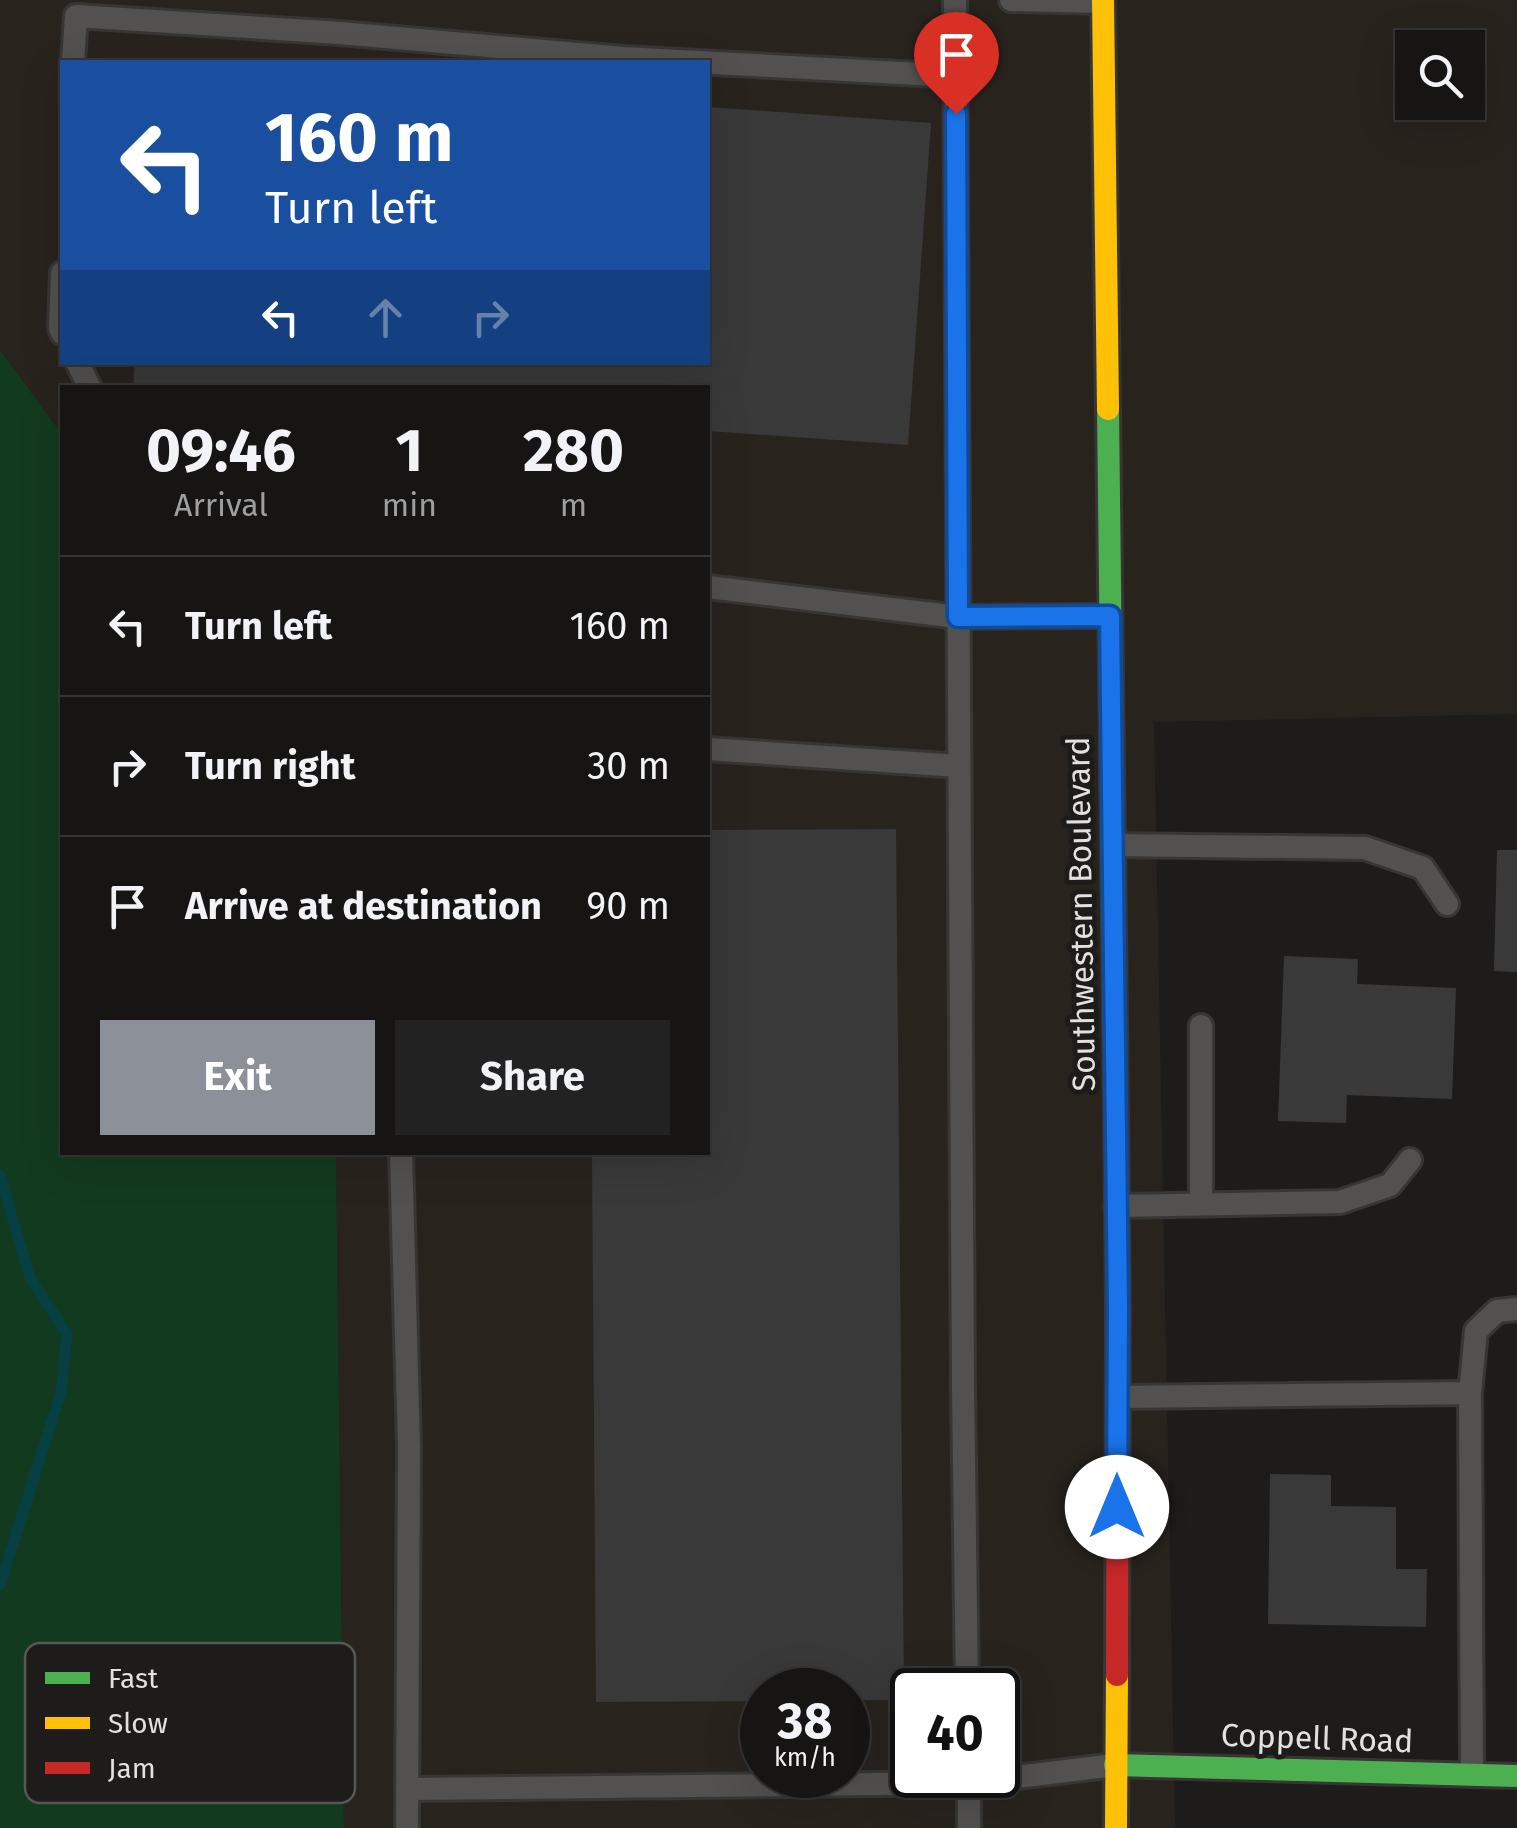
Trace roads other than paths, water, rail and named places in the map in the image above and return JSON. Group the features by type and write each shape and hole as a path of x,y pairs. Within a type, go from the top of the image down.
{"street":[{"name":"Southwestern Boulevard","path":"1103,1 1118,1396 1116,1828"},
{"name":"Coppell Road","path":"1116,1765 1517,1776"}],"lane":[{"path":"955,0 967,1668"},
{"path":"1011,0 1103,1"},
{"path":"73,60 76,16 660,60"},
{"path":"710,63 956,76"},
{"path":"710,587 958,617 1110,616"},
{"path":"710,749 959,766"},
{"path":"1112,844 1364,848 1423,868 1447,904"},
{"path":"1201,1026 1202,1204"},
{"path":"401,1155 409,1446 407,1828"},
{"path":"1116,1206 1340,1202 1390,1185 1410,1160"},
{"path":"1472,1775 1470,1393 1476,1331 1497,1311 1517,1309"},
{"path":"1118,1396 1470,1393"},
{"path":"1020,1774 1116,1765"},
{"path":"408,1789 890,1780"},
{"path":"969,1798 970,1828"}],"waterway":[{"path":"0,1175 30,1278 67,1334 61,1392 0,1585"}]}
